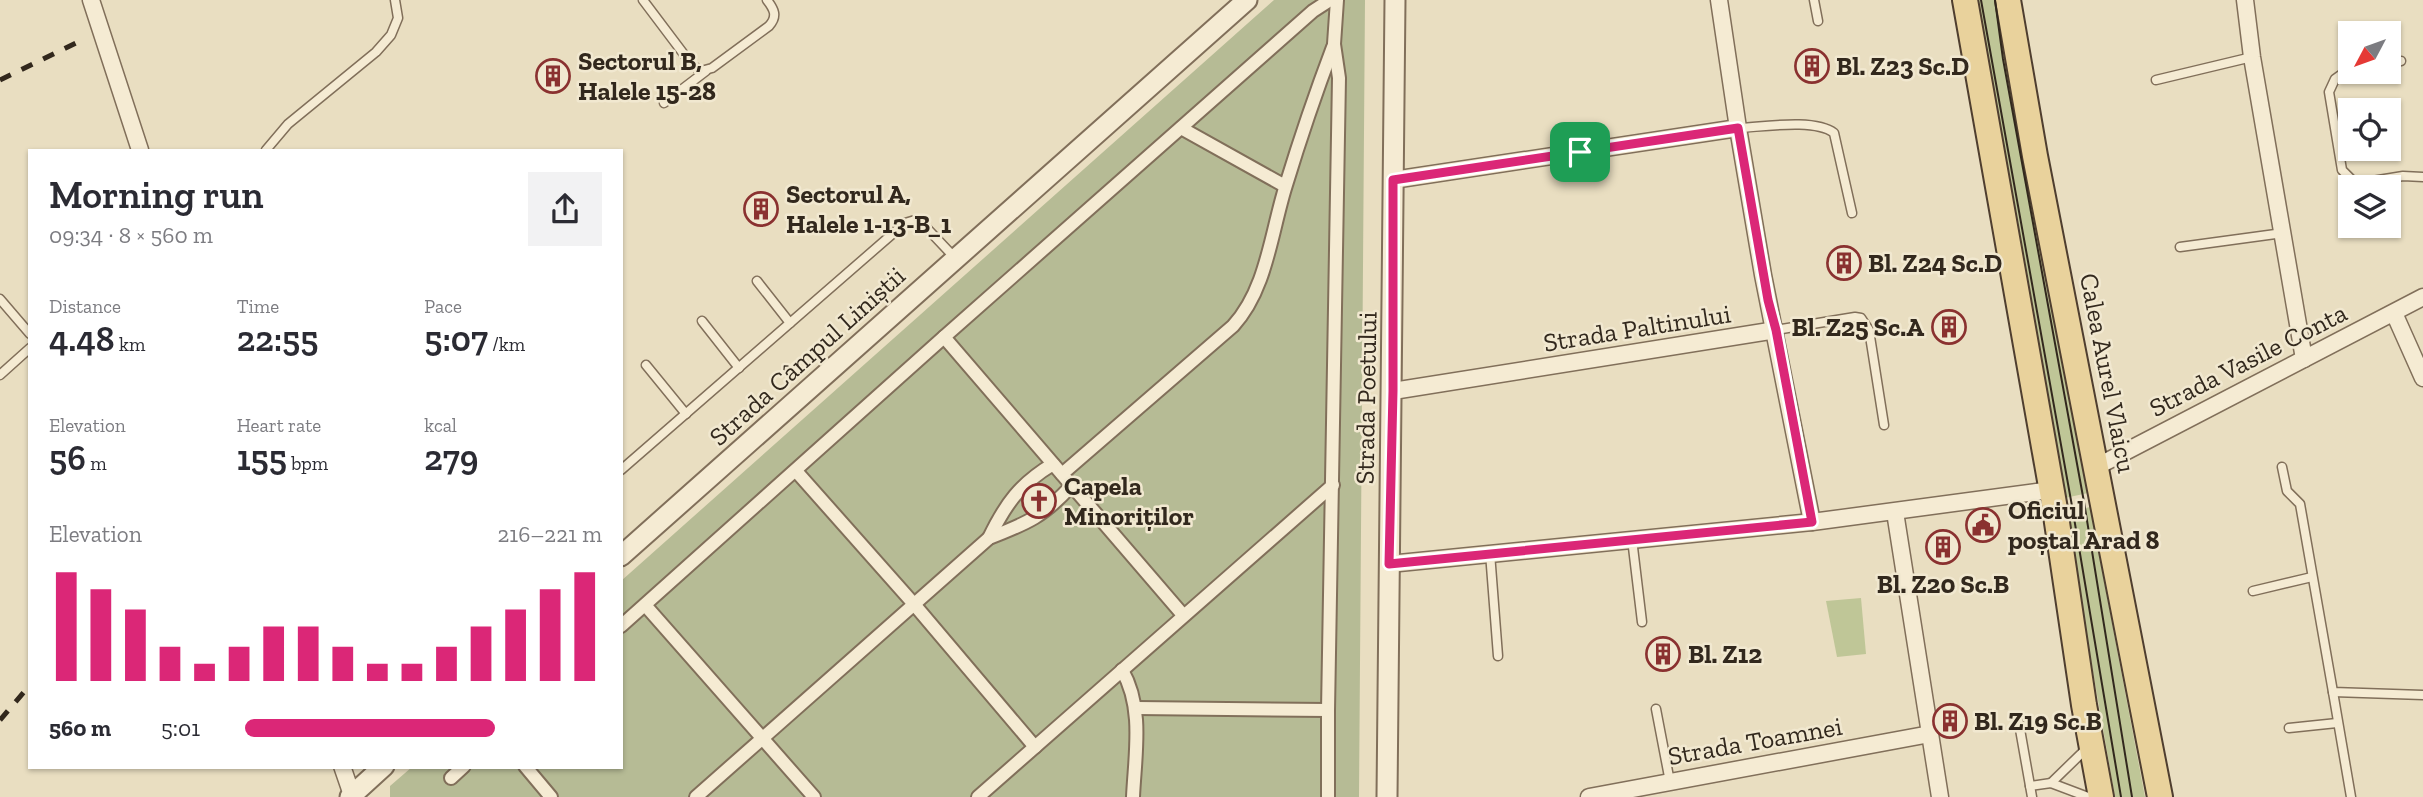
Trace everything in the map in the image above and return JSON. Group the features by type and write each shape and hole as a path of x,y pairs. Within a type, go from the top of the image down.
{"main road":[{"path":"1965,0 2051,490 2101,797"},
{"name":"Calea Aurel Vlaicu","path":"2008,0 2035,156 2160,797"}],"street":[{"path":"91,0 140,149"},
{"name":"Strada Câmpul Liniștii","path":"623,554 1247,0"},
{"path":"623,624 1313,11 1330,0"},
{"path":"1328,797 1339,78 1334,44 1338,0"},
{"name":"Strada Poetului","path":"1387,797 1395,0"},
{"path":"1719,0 1768,300 1812,522"},
{"path":"2245,0 2252,57 2304,359"},
{"path":"1062,474 1233,326 1245,312 1257,287 1285,186 1334,44"},
{"path":"1181,128 1285,186"},
{"path":"1393,180 1738,128"},
{"name":"Strada Vasile Conta","path":"2096,467 2423,297"},
{"path":"2394,313 2423,378"},
{"name":"Strada Paltinului","path":"1393,391 1776,330"},
{"path":"944,337 1183,615"},
{"path":"989,538 1010,499 1023,485 1053,464"},
{"path":"796,471 1035,747"},
{"path":"696,797 989,538 1030,522 1045,512 1072,485"},
{"path":"978,797 1333,485"},
{"path":"1389,564 1812,522 2051,490"},
{"path":"1895,512 1940,797"},
{"path":"645,605 764,737 814,797"},
{"path":"1122,670 1137,708 1133,797"},
{"path":"1137,708 1328,710"},
{"name":"Strada Toamnei","path":"1589,797 1930,734"},
{"path":"343,769 351,796 381,769"},
{"path":"451,778 461,769"},
{"path":"527,769 551,797"}],"lane":[{"path":"267,149 288,124 376,52 391,35 398,18 395,0"},
{"path":"643,0 692,65 701,71 707,71"},
{"path":"664,103 773,22 774,11 767,0"},
{"path":"1814,0 1818,22"},
{"path":"2156,80 2252,57"},
{"path":"2338,77 2329,92 2342,170 2347,177 2360,183 2403,176 2423,177"},
{"path":"1738,128 1808,125 1828,128 1834,133 1852,213"},
{"path":"623,468 910,220 925,224 956,259"},
{"path":"2180,247 2283,233"},
{"path":"757,281 790,323"},
{"path":"0,299 28,332"},
{"name":"Strada Paltinului","path":"1776,330 1861,318 1869,330 1884,425"},
{"path":"702,321 739,368"},
{"path":"0,375 28,350"},
{"path":"646,365 686,414"},
{"path":"2281,467 2287,491 2300,504 2351,797"},
{"path":"1632,538 1642,622"},
{"path":"1490,554 1499,656"},
{"path":"2253,591 2312,578"},
{"path":"2333,692 2423,695"},
{"path":"1656,709 1670,782"},
{"path":"2018,719 2032,797"},
{"path":"2289,728 2337,723"},
{"path":"2052,783 2092,742"},
{"path":"2030,786 2052,783 2088,797"}],"green space":[{"path":"1274,0 1365,0 1359,797 390,797 390,786 410,769 623,769 623,579"},
{"path":"1970,0 1997,0 2004,52 2088,493 2065,498"},
{"path":"2090,507 2145,797 2115,797 2065,513"},
{"path":"1861,598 1866,654 1837,657 1826,601"}],"tram line":[{"path":"1981,0 2121,797"},
{"path":"1995,0 2003,59 2084,502 2132,797"}],"railway":[{"path":"0,80 84,39"},
{"path":"0,720 28,687"}],"place":[{"name":"Bl. Z23 Sc.D","path":"1812,66"},
{"name":"Sectorul B, Halele 15-28","path":"553,76"},
{"name":"Sectorul A, Halele 1-13-B_1","path":"761,209"},
{"name":"Bl. Z24 Sc.D","path":"1844,263"},
{"name":"Bl. Z25 Sc.A","path":"1949,327"},
{"name":"Capela Minoriților","path":"1039,501"},
{"name":"Oficiul poștal Arad 8","path":"1983,525"},
{"name":"Bl. Z20 Sc.B","path":"1943,547"},
{"name":"Bl. Z12","path":"1663,654"},
{"name":"Bl. Z19 Sc.B","path":"1950,721"}],"route":[{"path":"1738,128 1768,300 1812,522 1389,564 1393,391 1393,180 1580,152 1738,128"}]}
